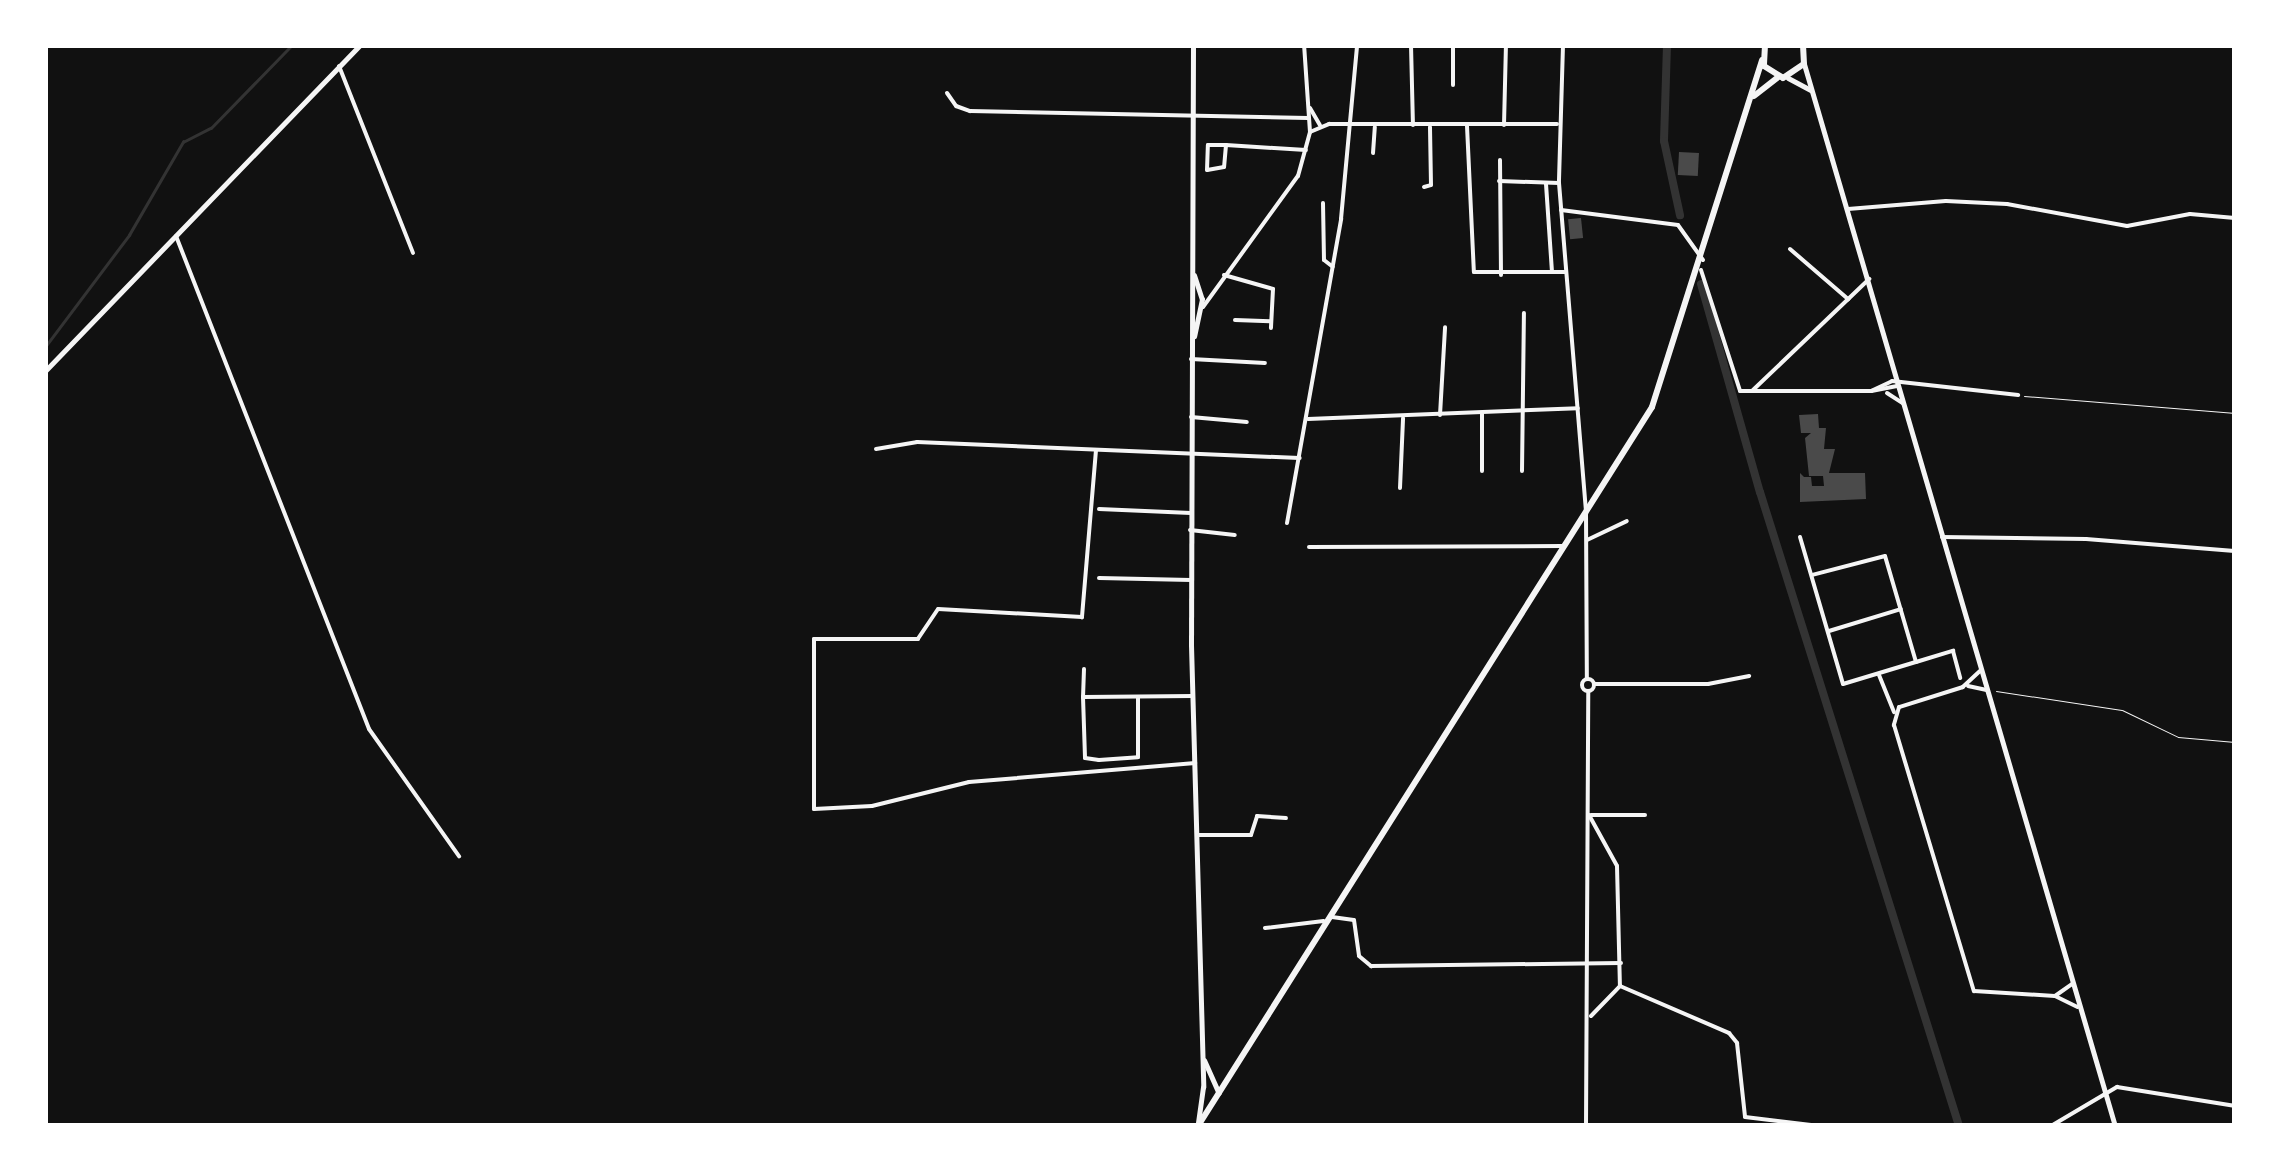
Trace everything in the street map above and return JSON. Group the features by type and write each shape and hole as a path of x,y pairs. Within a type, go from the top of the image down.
{"main road":[{"path":"45,371 360,45"},
{"path":"1193,45 1190,530 1203,1087 1198,1126"},
{"path":"1198,1126 1652,407 1700,270 1764,45"},
{"path":"1802,45 1804,64 2115,1126"},
{"path":"1762,60 1778,77 1788,78 1813,92"},
{"path":"1788,78 1804,64"},
{"path":"1750,101 1778,77"},
{"path":"1191,356 1200,290 1192,272"},
{"path":"1192,293 1200,290"},
{"path":"1191,308 1199,312"},
{"path":"1202,1058 1212,1071 1218,1095"},
{"path":"1212,1071 1234,1070"},
{"path":"1203,1087 1218,1095"}],"street":[{"path":"1199,312 1216,282 1288,192 1306,150 1310,132 1304,45"},
{"path":"1287,523 1333,267 1357,45"},
{"path":"1411,45 1413,127"},
{"path":"1453,45 1453,85"},
{"path":"1504,127 1506,45"},
{"path":"1563,45 1558,124 1560,183 1586,514 1587,678 1582,686 1588,691"},
{"path":"339,66 413,253"},
{"path":"948,93 956,106 970,111 1308,118"},
{"path":"1308,104 1320,125"},
{"path":"1310,132 1320,125 1347,124 1558,124"},
{"path":"1374,153 1375,126"},
{"path":"1467,126 1470,266 1481,274 1566,272"},
{"path":"1424,186 1430,185 1430,127"},
{"path":"1207,170 1208,145 1306,150"},
{"path":"1193,168 1224,167 1226,146"},
{"path":"1500,160 1501,275"},
{"path":"1498,181 1560,183"},
{"path":"1546,184 1552,272"},
{"path":"1323,203 1324,260 1333,267"},
{"path":"1848,209 2007,204 2128,226 2190,214 2235,218"},
{"path":"1562,210 1682,227 1703,260"},
{"path":"175,234 369,729 460,856"},
{"path":"1790,249 1848,298"},
{"path":"1700,270 1738,389 1871,391 1887,393 1905,405"},
{"path":"1223,274 1272,289 1272,328"},
{"path":"1752,390 1868,279"},
{"path":"1200,290 1216,282"},
{"path":"1522,471 1524,313"},
{"path":"1235,320 1272,320"},
{"path":"1440,415 1445,327"},
{"path":"1191,356 1265,362"},
{"path":"1871,391 1882,384 1893,364"},
{"path":"1882,384 2018,396"},
{"path":"1887,393 1899,384"},
{"path":"1308,419 1578,408"},
{"path":"1482,414 1482,472"},
{"path":"1191,417 1246,422"},
{"path":"1400,488 1403,418"},
{"path":"876,449 917,442 1300,458"},
{"path":"1096,450 1086,609 1078,619 938,608 918,639 814,639 814,809 872,806 968,782 1194,763"},
{"path":"1098,509 1191,513"},
{"path":"1587,540 1627,521"},
{"path":"1190,530 1235,535"},
{"path":"1942,537 2037,536 2235,550"},
{"path":"1800,537 1843,684 1953,652 1960,678"},
{"path":"1309,547 1566,546"},
{"path":"1812,576 1886,556 1916,662"},
{"path":"1099,578 1191,580"},
{"path":"1828,631 1901,609"},
{"path":"1084,669 1085,758 1138,757 1138,698"},
{"path":"1894,712 1963,686 1982,670"},
{"path":"1878,673 1894,712 1974,991 2056,996 2078,1007"},
{"path":"1587,678 1594,684 1720,682 1749,676"},
{"path":"1586,1126 1588,691 1594,684"},
{"path":"1963,686 1988,690"},
{"path":"1083,697 1193,696"},
{"path":"1590,815 1645,814"},
{"path":"1590,815 1617,866 1620,986"},
{"path":"1198,835 1252,835 1258,816 1286,818"},
{"path":"1265,928 1330,919 1354,920 1359,956 1371,966 1620,963"},
{"path":"2056,996 2072,984"},
{"path":"1589,1021 1598,1003 1620,986"},
{"path":"1620,986 1735,1037 1744,1117 1821,1126"},
{"path":"2051,1126 2117,1087 2235,1106"}],"path":[{"path":"2018,396 2235,414"},
{"path":"1988,690 2122,710 2178,737 2235,742"}],"building":[{"path":"1679,152 1699,153 1698,176 1678,175"},
{"path":"1581,218 1583,238 1570,239 1568,219"},
{"path":"1818,414 1819,428 1826,428 1824,449 1835,449 1829,473 1865,473 1866,499 1800,502 1800,473 1811,477 1812,486 1824,486 1823,476 1809,476 1805,438 1811,433 1801,433 1799,415"}],"waterway":[{"path":"45,347 129,235 183,142 211,128 292,45"},
{"path":"1667,45 1664,141 1680,215"},
{"path":"1701,284 1760,492 1959,1126"}]}
